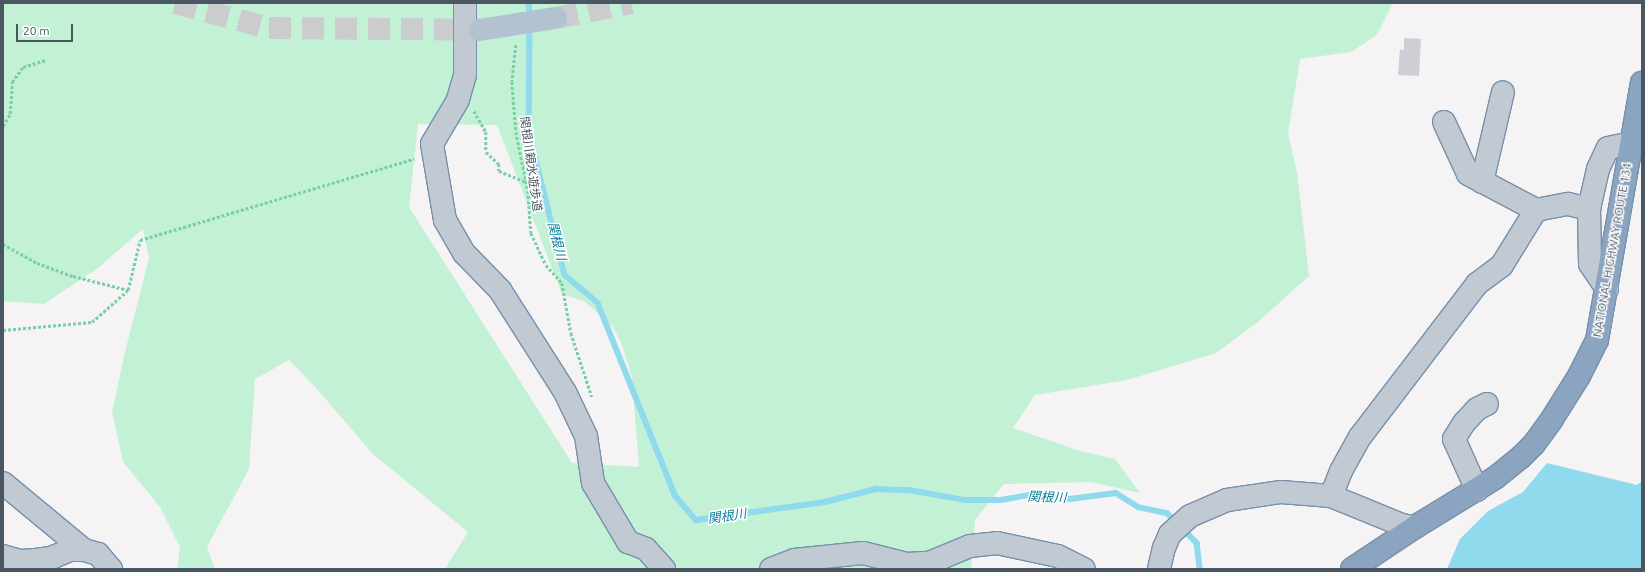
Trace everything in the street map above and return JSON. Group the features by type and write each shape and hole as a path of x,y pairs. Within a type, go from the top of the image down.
{"highway":[{"name":"NATIONAL HIGHWAY ROUTE 134","path":"1352,569 1415,527 1495,478 1534,444 1566,398 1597,340 1624,195 1631,143 1642,83"}],"main road":[{"path":"480,30 556,18"}],"street":[{"path":"465,3 465,75 458,100 432,144 445,220 464,253 500,290 565,392 586,436 593,483 628,542 646,549 664,569"},
{"path":"1482,182 1503,92"},
{"path":"1444,122 1468,174 1536,210 1568,204 1589,209"},
{"path":"1607,289 1590,264 1589,209 1598,169 1608,148 1631,143"},
{"path":"1332,496 1341,471 1360,437 1477,284 1502,266 1536,210"},
{"path":"1477,490 1454,439 1464,423 1477,409 1487,404"},
{"path":"3,483 84,550"},
{"path":"1159,569 1164,548 1170,534 1190,516 1226,500 1281,492 1332,496 1402,524 1415,527"},
{"path":"771,569 794,560 863,553 907,564 929,563 970,546 997,543 1058,556 1084,569"},
{"path":"3,556 21,561 36,560 51,558 70,550 84,550 98,554 111,569"}],"path":[{"name":"関根川親水遊歩道","path":"516,38 512,82 516,132 526,182 531,233 546,265 562,283 571,334 593,401"},
{"path":"3,126 10,114 12,82 23,67 46,60"},
{"path":"468,110 473,108 486,132 486,152 499,164 499,172 526,182"},
{"path":"3,330 92,322 128,290 140,240 433,154"},
{"path":"3,244 37,263 73,276 128,290"}],"green space":[{"path":"3,3 1393,3 1377,35 1351,52 1300,59 1288,134 1297,172 1309,276 1258,322 1216,353 1127,380 1035,395 1013,428 1080,451 1115,459 1140,493 1091,482 1004,484 975,520 971,569 445,569 468,532 373,454 317,389 289,360 255,379 249,469 207,547 215,569 177,569 180,547 160,507 123,462 112,412 125,352 149,258 143,229 98,268 44,304 3,301","holes":["418,124 497,125 562,294 584,301 613,327 622,345 632,377 639,467 572,463 409,207"]}],"water":[{"path":"1547,463 1637,485 1642,481 1642,569 1447,569 1460,539 1488,511 1523,492"}],"building":[{"path":"1404,38 1421,39 1419,76 1398,75 1400,49 1404,50"}],"waterway":[{"name":"関根川","path":"529,3 530,19"},
{"name":"関根川","path":"530,27 529,132 565,275 598,303 675,495 696,520 825,502 876,489 909,490 965,500 1001,500 1030,495 1070,499 1116,493 1138,507 1167,513 1176,522"},
{"name":"関根川","path":"1183,529 1197,543 1200,569"}],"tunnel":[{"path":"175,3 269,28 480,30"},
{"path":"556,18 632,3"}]}
